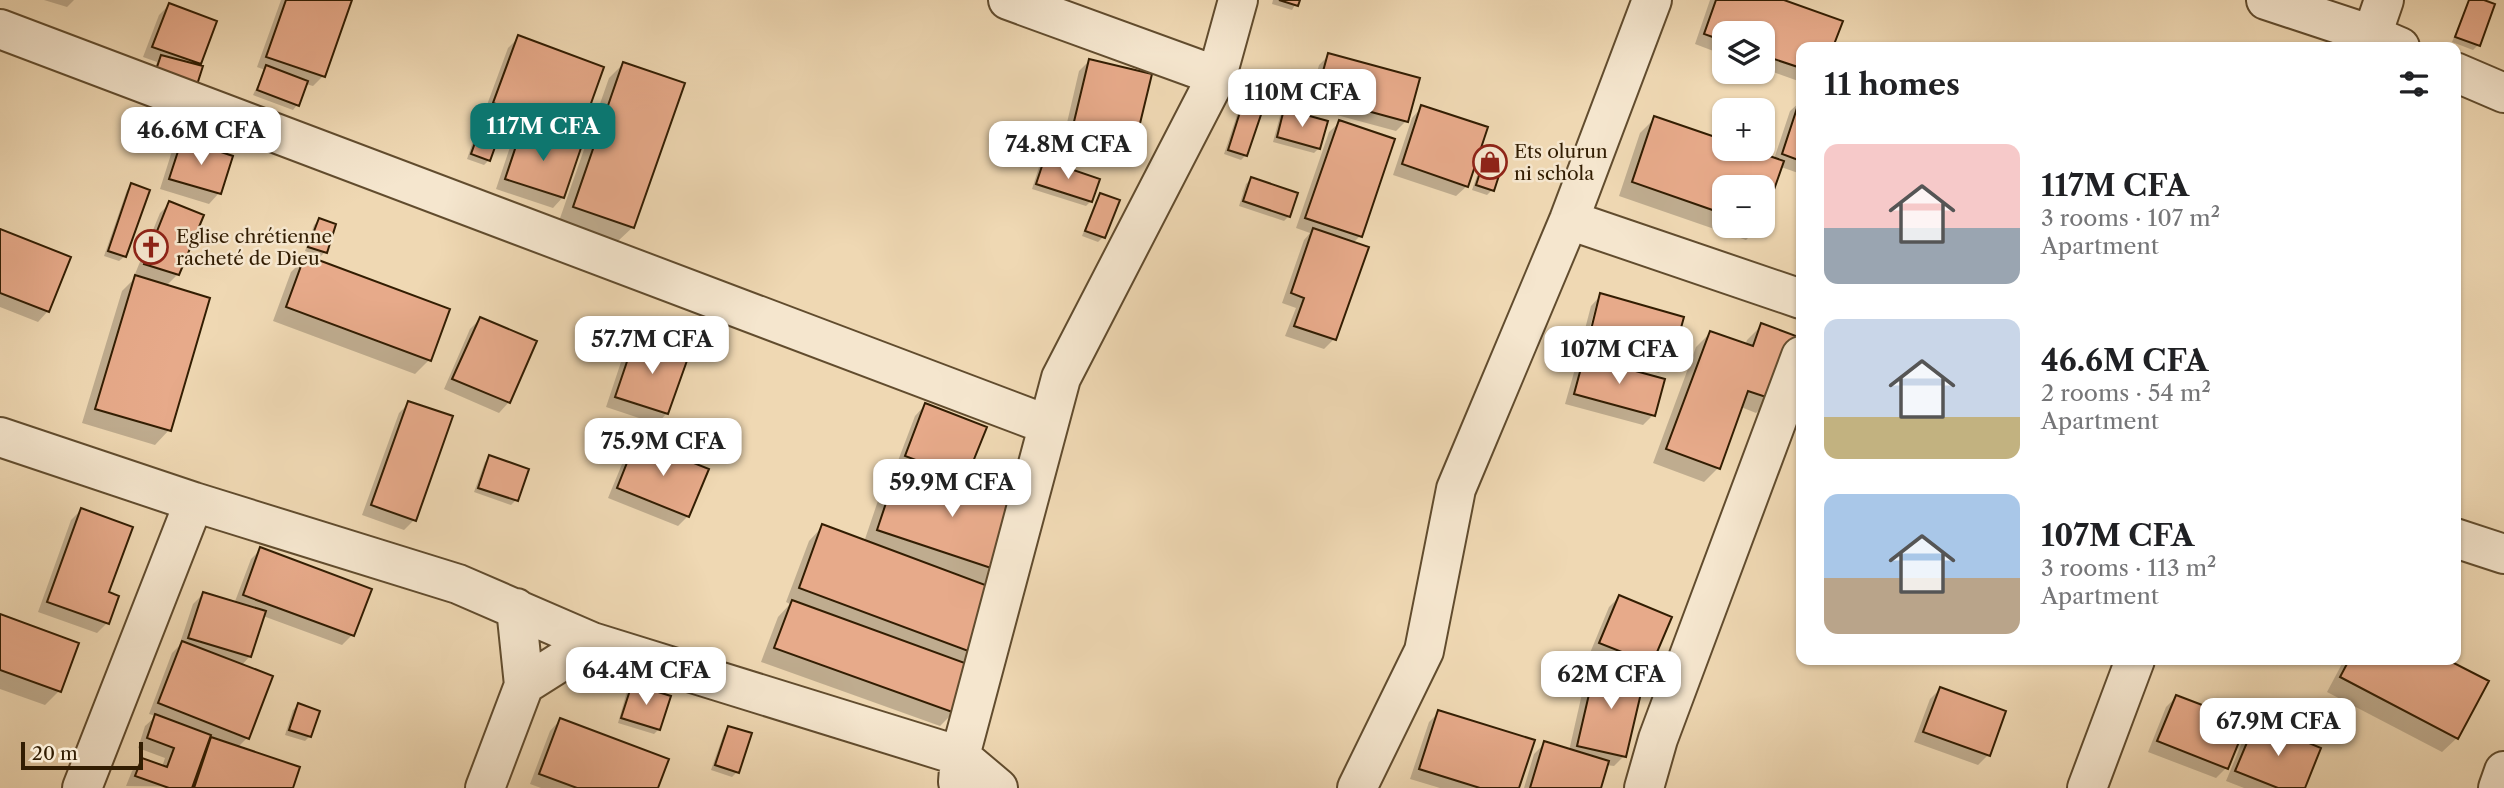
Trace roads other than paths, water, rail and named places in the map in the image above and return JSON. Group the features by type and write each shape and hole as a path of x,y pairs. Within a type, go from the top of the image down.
{"street":[{"path":"1008,0 1217,76"},
{"path":"958,772 1061,378 1217,76 1238,0"},
{"path":"1357,788 1424,650 1456,489 1569,220 1652,0"},
{"path":"2266,0 2386,27"},
{"path":"0,29 1048,425"},
{"path":"2461,75 2504,93"},
{"path":"1569,220 1796,297"},
{"path":"1644,788 1662,727 1796,369"},
{"path":"0,437 194,502 458,584 592,642 998,788"},
{"path":"82,788 194,502"},
{"path":"2461,540 2504,554"},
{"path":"485,788 524,685 516,608"},
{"path":"524,685 592,642"},
{"path":"2087,788 2133,665"},
{"path":"2498,788 2504,771"}],"place":[{"name":"Ets olurun ni schola","path":"1490,162"},
{"name":"Eglise chrétienne racheté de Dieu","path":"151,247"}]}
